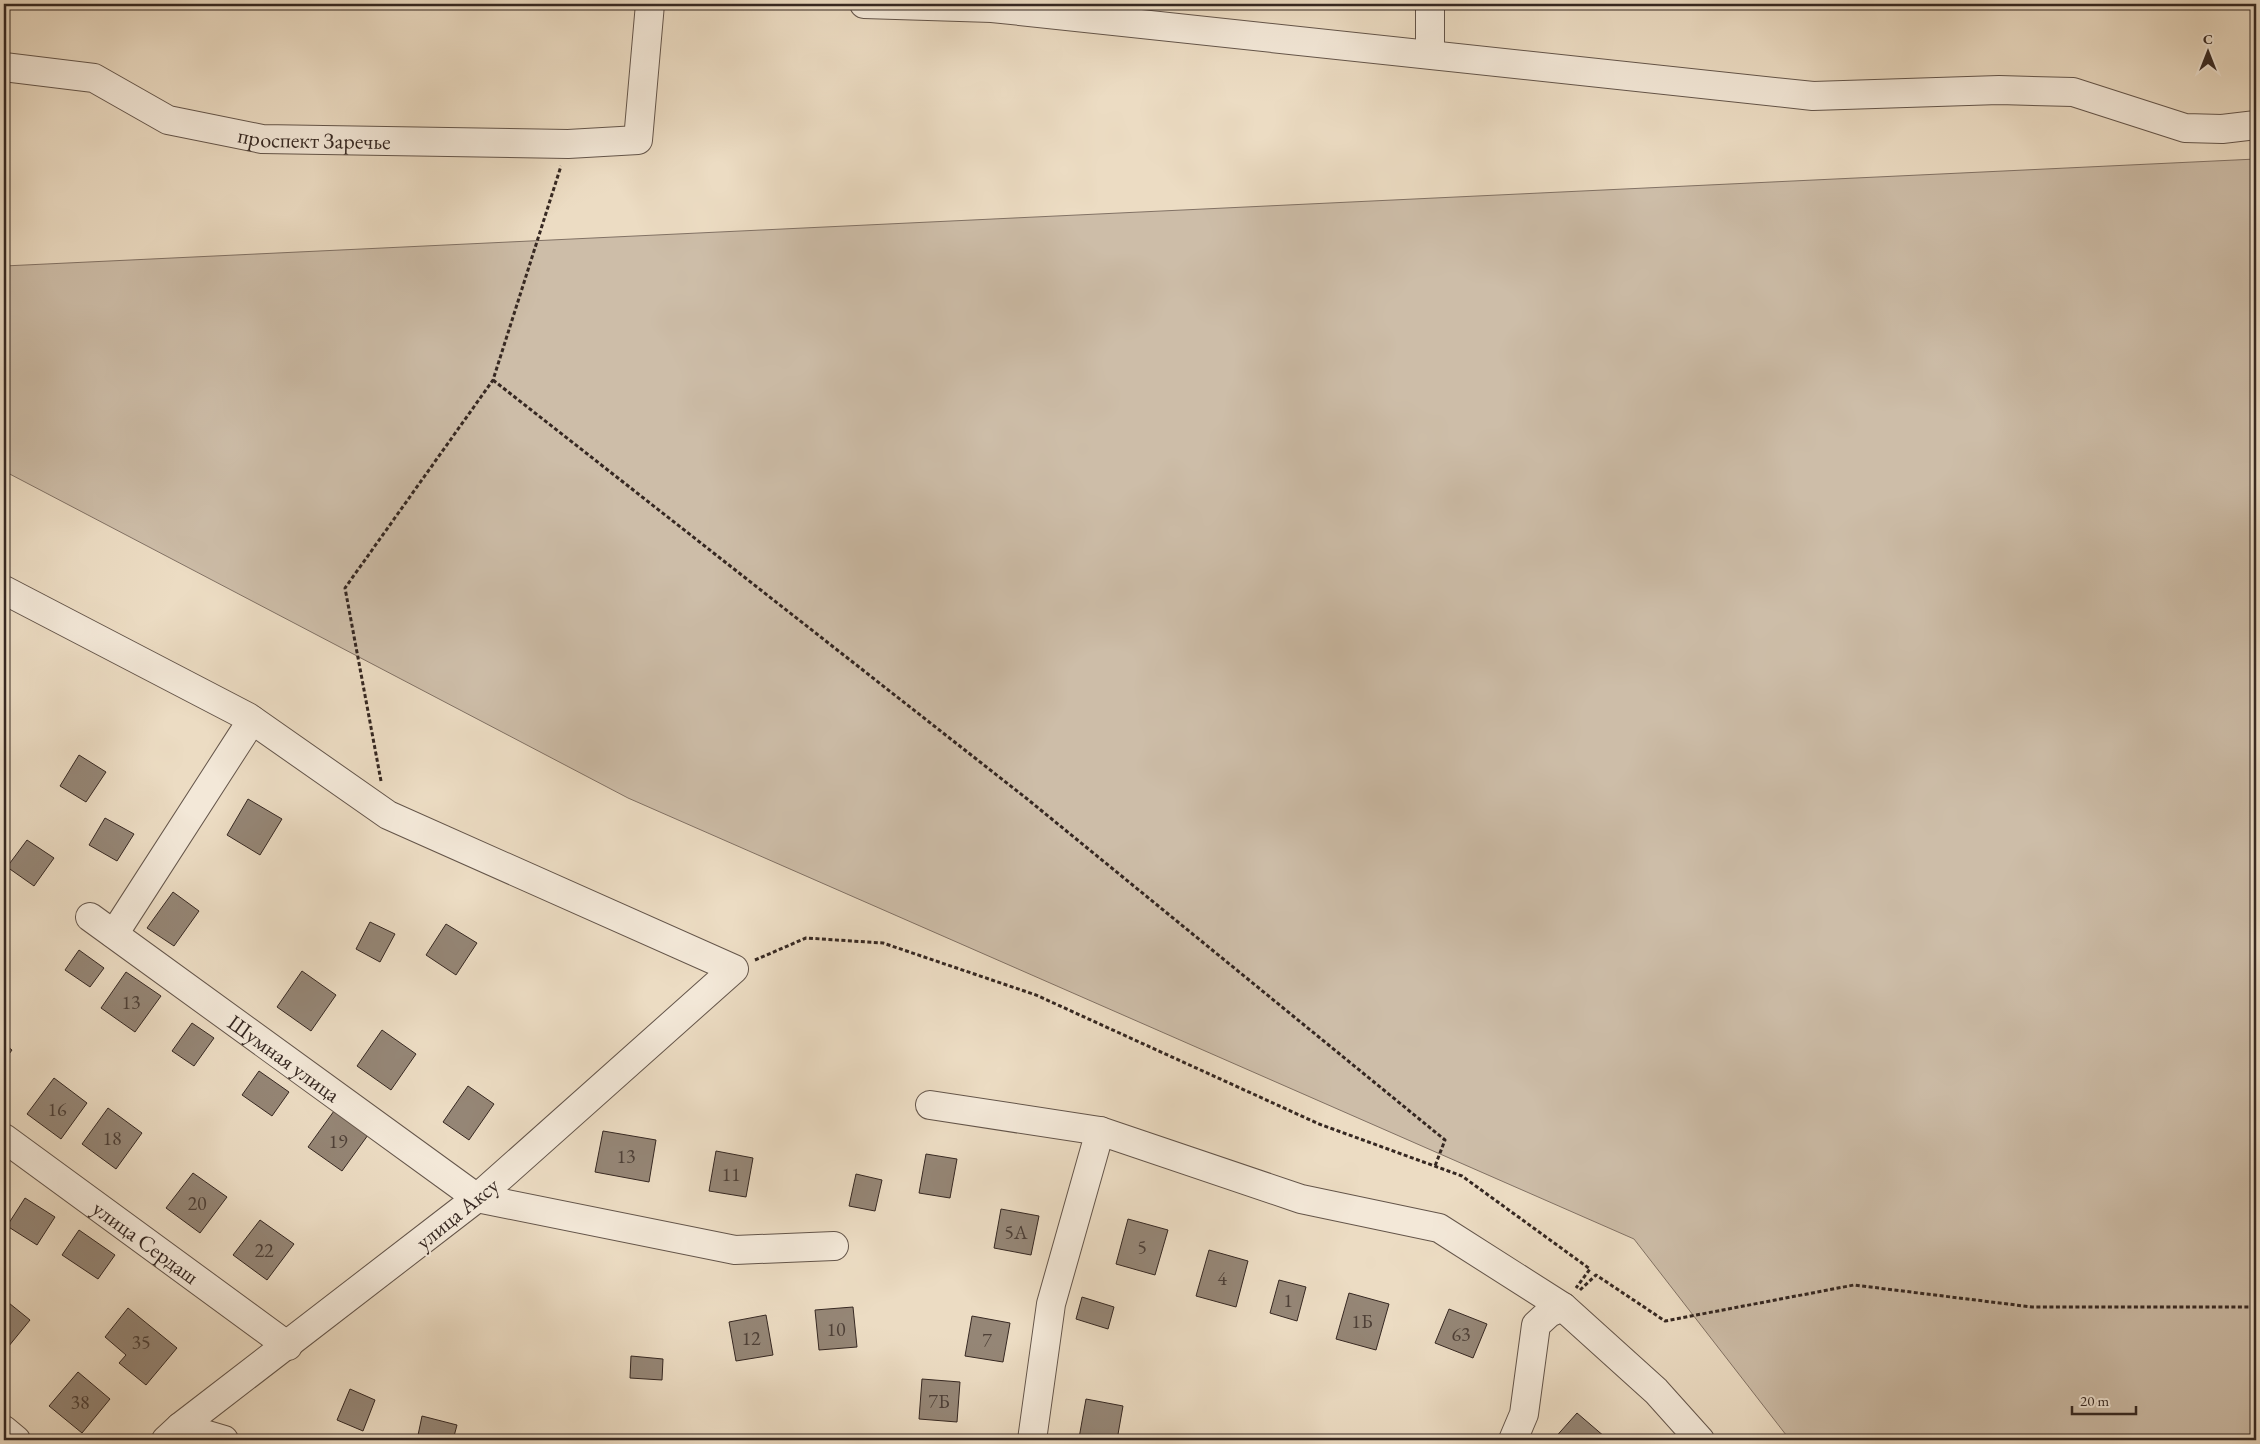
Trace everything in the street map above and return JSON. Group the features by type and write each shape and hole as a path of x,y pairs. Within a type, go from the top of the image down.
{"street":[{"name":"проспект Заречье","path":"4,68 94,78 168,120 262,139 568,144 638,140 650,4"},
{"path":"864,4 992,8 1813,96 1999,90 2073,92 2185,128 2222,129 2256,125"},
{"path":"1430,4 1430,54"},
{"path":"4,590 252,720 388,815 734,969"},
{"path":"114,934 252,720"},
{"name":"Шумная улица","path":"90,917 477,1198"},
{"name":"улица Аксу","path":"173,1434 477,1198 734,969"},
{"path":"930,1105 1100,1130 1301,1200 1439,1228 1563,1307 1656,1391 1700,1440"},
{"path":"1032,1440 1051,1304 1100,1130"},
{"name":"улица Сердаш","path":"4,1138 288,1346"},
{"path":"477,1198 735,1250 834,1246"},
{"path":"1513,1440 1524,1414 1536,1325 1549,1313 1563,1307"},
{"path":"4,1430 16,1440"},
{"path":"173,1434 224,1440"}],"path":[{"path":"388,815 345,588 493,380 568,144"},
{"path":"493,380 1026,798 1445,1140 1435,1166"},
{"path":"734,969 806,938 883,943 1036,996 1319,1124 1462,1176 1590,1270 1563,1307"},
{"path":"1563,1307 1596,1275 1665,1321 1854,1285 2032,1307 2256,1307"}],"shaded area":[{"path":"2256,159 2256,1440 1790,1440 1634,1239 628,798 4,471 4,266"}],"building":[{"path":"79,755 106,772 86,802 60,786"},
{"path":"248,799 282,819 260,855 227,835"},
{"path":"105,818 134,834 117,861 89,845"},
{"path":"27,840 54,858 34,886 7,867"},
{"path":"173,892 199,911 174,946 147,928"},
{"path":"370,922 395,934 380,962 356,949"},
{"path":"446,924 477,943 456,975 426,955"},
{"path":"79,950 104,968 90,987 65,970"},
{"path":"302,971 336,995 311,1031 277,1007"},
{"path":"126,972 161,996 135,1032 101,1008"},
{"path":"192,1023 214,1038 194,1066 172,1051"},
{"path":"382,1030 416,1054 391,1090 357,1066"},
{"path":"4,1044 12,1050 4,1061"},
{"path":"259,1071 289,1092 272,1116 242,1095"},
{"path":"54,1078 87,1103 61,1139 27,1114"},
{"path":"468,1086 494,1104 469,1140 443,1122"},
{"path":"108,1108 142,1133 116,1169 82,1144"},
{"path":"334,1111 368,1135 342,1171 308,1147"},
{"path":"603,1131 656,1140 649,1182 595,1172"},
{"path":"716,1151 753,1158 746,1197 709,1191"},
{"path":"926,1154 957,1159 950,1198 919,1193"},
{"path":"193,1173 227,1197 200,1233 166,1208"},
{"path":"856,1174 882,1180 875,1211 849,1206"},
{"path":"25,1198 55,1217 37,1245 7,1226"},
{"path":"1001,1209 1039,1216 1031,1255 994,1248"},
{"path":"1128,1219 1168,1230 1155,1275 1116,1264"},
{"path":"260,1220 294,1244 267,1280 233,1255"},
{"path":"79,1230 115,1255 98,1279 62,1255"},
{"path":"1209,1250 1248,1261 1236,1307 1196,1296"},
{"path":"1279,1280 1306,1287 1297,1321 1270,1313"},
{"path":"1349,1293 1389,1304 1376,1350 1336,1339"},
{"path":"1082,1297 1114,1307 1108,1329 1076,1319"},
{"path":"4,1299 30,1320 4,1352"},
{"path":"853,1307 857,1347 819,1350 815,1310"},
{"path":"128,1308 177,1348 146,1385 119,1363 126,1355 105,1337"},
{"path":"1449,1309 1487,1324 1473,1358 1435,1343"},
{"path":"766,1315 773,1355 736,1361 729,1322"},
{"path":"972,1316 1010,1323 1003,1362 965,1356"},
{"path":"631,1356 663,1359 662,1380 630,1378"},
{"path":"78,1372 110,1399 82,1433 49,1406"},
{"path":"922,1379 960,1382 957,1422 919,1419"},
{"path":"350,1389 375,1400 363,1431 337,1420"},
{"path":"1086,1399 1123,1406 1117,1440 1079,1438"},
{"path":"1577,1413 1605,1437 1603,1440 1553,1440"},
{"path":"422,1416 457,1425 453,1440 417,1440"}]}
